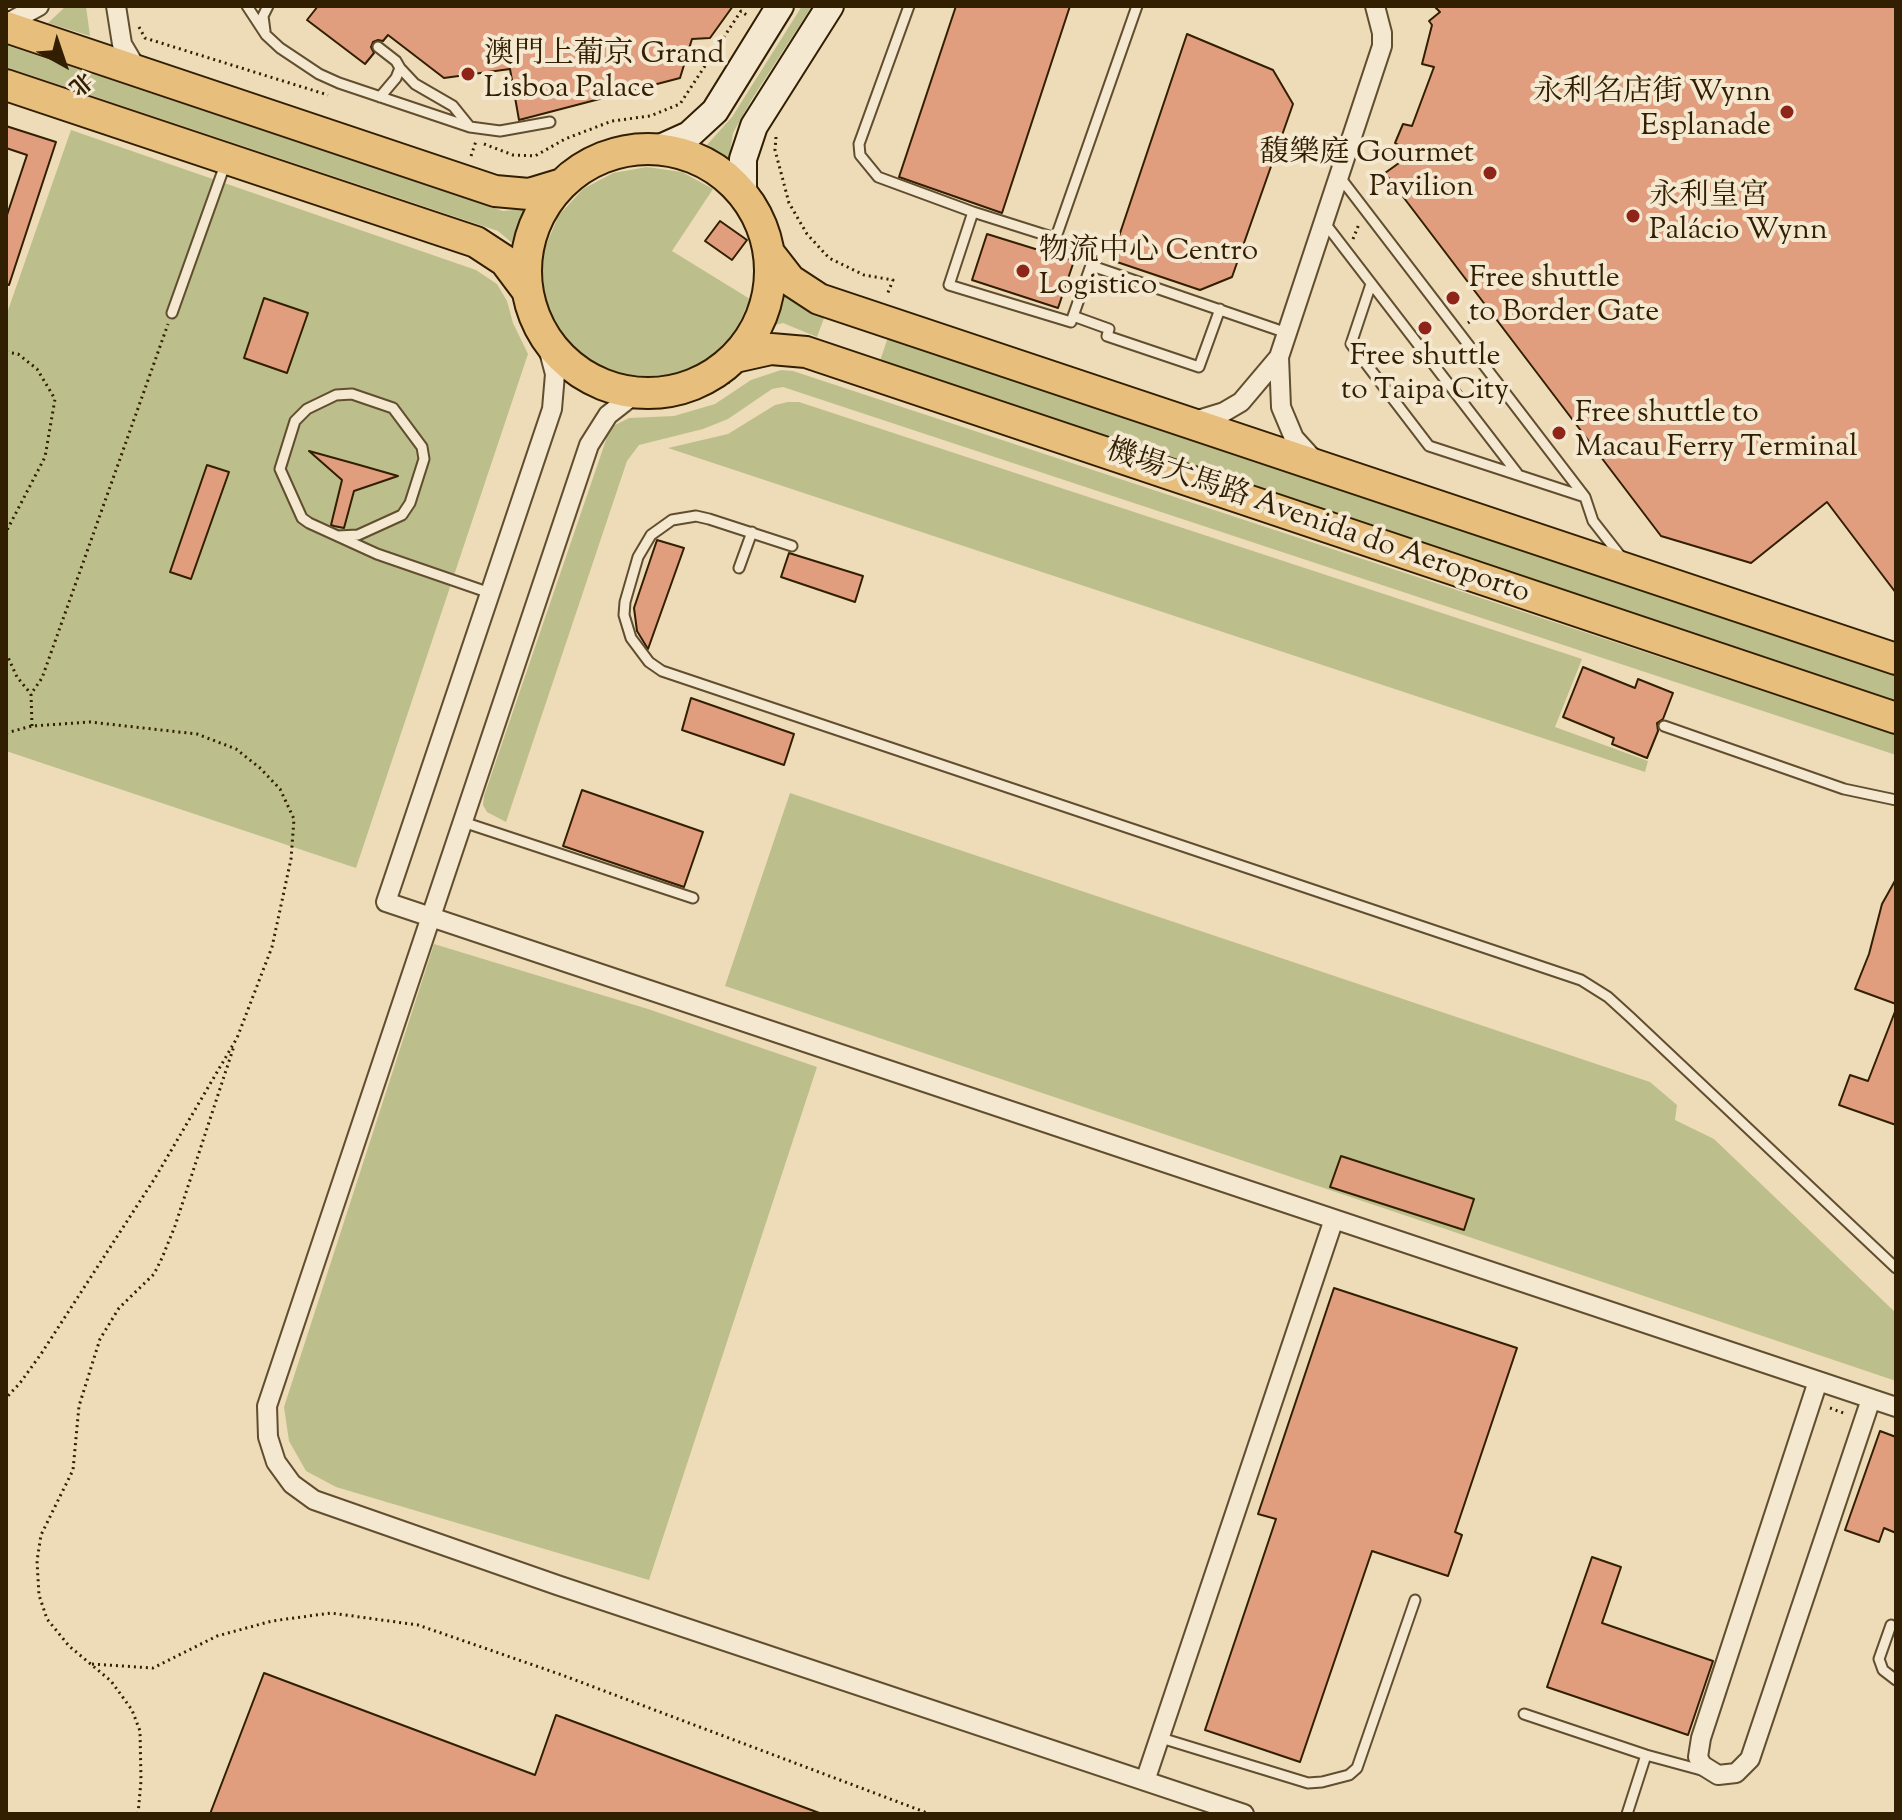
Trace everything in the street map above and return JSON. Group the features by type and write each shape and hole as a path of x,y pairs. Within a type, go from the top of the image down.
{"main road":[{"path":"6,26 495,191 529,194 546,191 562,184 590,163 623,152 658,149 690,156 719,171 743,194 760,221 769,253 769,290 757,326 735,357 714,374 689,386 663,393 636,393 609,388 585,377 564,361 546,340 533,316 526,289 526,260 532,233 544,207 562,184"},
{"path":"6,85 476,242 505,261 526,289"},
{"name":"機場大馬路 Avenida do Aeroporto","path":"769,253 790,280 819,299 1896,659"},
{"name":"機場大馬路 Avenida do Aeroporto","path":"735,357 771,349 806,352 1896,718"}],"street":[{"path":"6,26 39,6"},
{"path":"116,6 122,44 138,71"},
{"path":"658,149 689,135 715,111 780,6"},
{"path":"743,194 743,159 754,126 830,6"},
{"path":"1320,467 1294,438 1281,407 1279,357 1382,46 1375,6"},
{"path":"546,340 555,374 552,409 386,902 1896,1407"},
{"path":"1189,423 1224,412 1241,402 1279,357"},
{"path":"636,393 608,415 589,445 267,1406 268,1437 276,1462 292,1484 314,1500 557,1585 1244,1814"},
{"path":"1145,1781 1334,1219"},
{"path":"1818,1381 1701,1738 1698,1757 1709,1771 1727,1776 1744,1767 1750,1759 1871,1399"}],"lane":[{"path":"247,6 266,35 319,74 470,127 500,131 550,122"},
{"path":"266,35 263,16 268,6"},
{"path":"909,6 859,144 860,155 878,177 973,212 1096,251 1071,322 949,285 973,212"},
{"path":"1056,237 1137,6"},
{"path":"378,47 396,61 415,84 453,106 470,127"},
{"path":"380,97 400,68"},
{"path":"172,313 227,159"},
{"path":"1339,176 1585,497 1593,521 1631,571"},
{"path":"1324,222 1518,475"},
{"path":"1092,266 1287,333"},
{"path":"1371,284 1351,344 1429,446 1585,497"},
{"path":"1073,316 1109,329 1107,336 1199,367 1220,309"},
{"path":"338,536 358,535 402,515 410,503 424,459 422,447 393,408 352,394 336,395 299,415 295,421 280,469 302,518 338,536 377,554 490,593"},
{"path":"792,546 696,516 672,520 651,535 638,557 625,602 624,615 631,638 649,662 674,675 1581,980 1608,997 1630,1017 1896,1268"},
{"path":"739,568 752,532"},
{"path":"1664,726 1844,789 1896,800"},
{"path":"463,822 693,898"},
{"path":"1161,1738 1308,1783 1349,1775 1357,1768 1415,1600"},
{"path":"1891,1625 1879,1659 1883,1670 1896,1680"},
{"path":"1524,1714 1646,1755 1709,1771"},
{"path":"1627,1814 1646,1755"}],"path":[{"path":"741,11 745,6"},
{"path":"1348,254 1364,209"},
{"path":"32,726 31,694 42,678 172,313"},
{"path":"6,352 18,354 37,369 55,399 45,457 6,532"},
{"path":"6,653 17,677 31,694"},
{"path":"6,733 32,726 90,722 197,734 236,749 260,768 280,789 294,819 291,859 272,947 237,1038 162,1258 154,1274 119,1308 100,1339 79,1406 73,1470 41,1535 37,1561 39,1595 47,1619 69,1646 111,1681 132,1710 140,1731 138,1814"},
{"path":"6,1398 41,1354 155,1178 237,1038"},
{"path":"1811,1402 1864,1420"},
{"path":"92,1664 153,1668 217,1636 272,1621 331,1613 418,1625 562,1675 930,1814"}],"green space":[{"path":"66,6 86,6 90,36 48,23"},
{"path":"802,6 812,6 733,133 729,159 705,147 732,117"},
{"path":"6,45 503,211 525,209 512,243 498,231 6,67"},
{"path":"71,130 476,270 497,284 528,354 356,868 6,751 6,316"},
{"path":"647,167 682,172 713,189 672,251 750,299 736,330 712,356 681,373 646,378 612,372 582,356 569,344 551,315 545,298 542,264 545,247 559,215 583,189 613,173"},
{"path":"787,287 827,310 817,337 783,323 771,326"},
{"path":"889,334 1896,672 1896,704 880,361"},
{"path":"781,370 793,371 1896,735 1896,755 783,387 772,389 728,419 703,429 639,445 627,461 506,822 487,812 483,805 484,796 613,426 629,418 674,416 715,404 751,380"},
{"path":"799,402 1582,659 1555,727 1648,761 1645,772 668,448 728,434 775,405"},
{"path":"790,793 1650,1082 1677,1105 1675,1120 1714,1139 1896,1313 1896,1381 725,986"},
{"path":"434,944 648,1009 817,1067 649,1580 336,1487 306,1471 289,1441 284,1407"}],"building":[{"path":"318,6 733,6 710,38 692,39 680,78 519,120 510,69 444,78 388,35 383,41 373,42 371,47 374,53 365,64 307,20"},
{"path":"956,6 1070,6 1002,213 899,177"},
{"name":"永利皇宮 Palácio Wynn","path":"1434,6 1896,6 1896,593 1827,502 1751,563 1661,536 1385,173 1413,153 1395,143 1403,124 1412,126 1434,67 1422,64 1432,25 1429,21 1440,12"},
{"path":"1187,34 1273,70 1293,104 1232,277 1200,290 1111,260"},
{"path":"6,126 56,142 9,285 6,284 6,218 27,155 6,148"},
{"path":"720,221 747,240 732,260 705,241"},
{"name":"物流中心 Centro Logistico","path":"987,234 1074,261 1058,308 972,280"},
{"path":"264,298 308,313 287,373 244,358"},
{"path":"309,451 398,476 354,491 344,528 334,526 331,525 342,480"},
{"path":"207,465 229,472 191,579 170,572"},
{"path":"657,540 684,548 648,649 637,631 634,608"},
{"path":"789,553 863,576 855,602 781,577"},
{"path":"1583,667 1635,688 1638,679 1673,693 1663,719 1657,723 1658,731 1647,758 1612,744 1614,738 1563,717"},
{"path":"691,698 794,734 784,765 682,730"},
{"path":"582,790 703,832 684,887 563,846"},
{"path":"1896,879 1896,1004 1855,989 1869,954 1882,904"},
{"path":"1896,1009 1896,1125 1839,1105 1850,1075 1868,1081"},
{"path":"1341,1156 1474,1199 1464,1230 1330,1187"},
{"path":"1334,1288 1517,1348 1455,1532 1462,1535 1448,1576 1372,1551 1300,1762 1205,1730 1276,1519 1258,1514"},
{"path":"1880,1431 1896,1437 1896,1533 1884,1528 1879,1542 1845,1530"},
{"path":"1592,1557 1621,1567 1602,1623 1713,1661 1688,1735 1547,1687"},
{"path":"264,1673 535,1775 556,1715 822,1814 210,1814"}],"place":[{"name":"澳門上葡京 Grand Lisboa Palace","path":"468,74"},
{"name":"永利名店街 Wynn Esplanade","path":"1787,112"},
{"name":"馥樂庭 Gourmet Pavilion","path":"1490,173"},
{"name":"永利皇宮 Palácio Wynn","path":"1633,216"},
{"name":"物流中心 Centro Logistico","path":"1023,271"},
{"name":"Free shuttle to Border Gate","path":"1453,298"},
{"name":"Free shuttle to Taipa City","path":"1425,328"},
{"name":"Free shuttle to Macau Ferry Terminal","path":"1559,433"}]}
